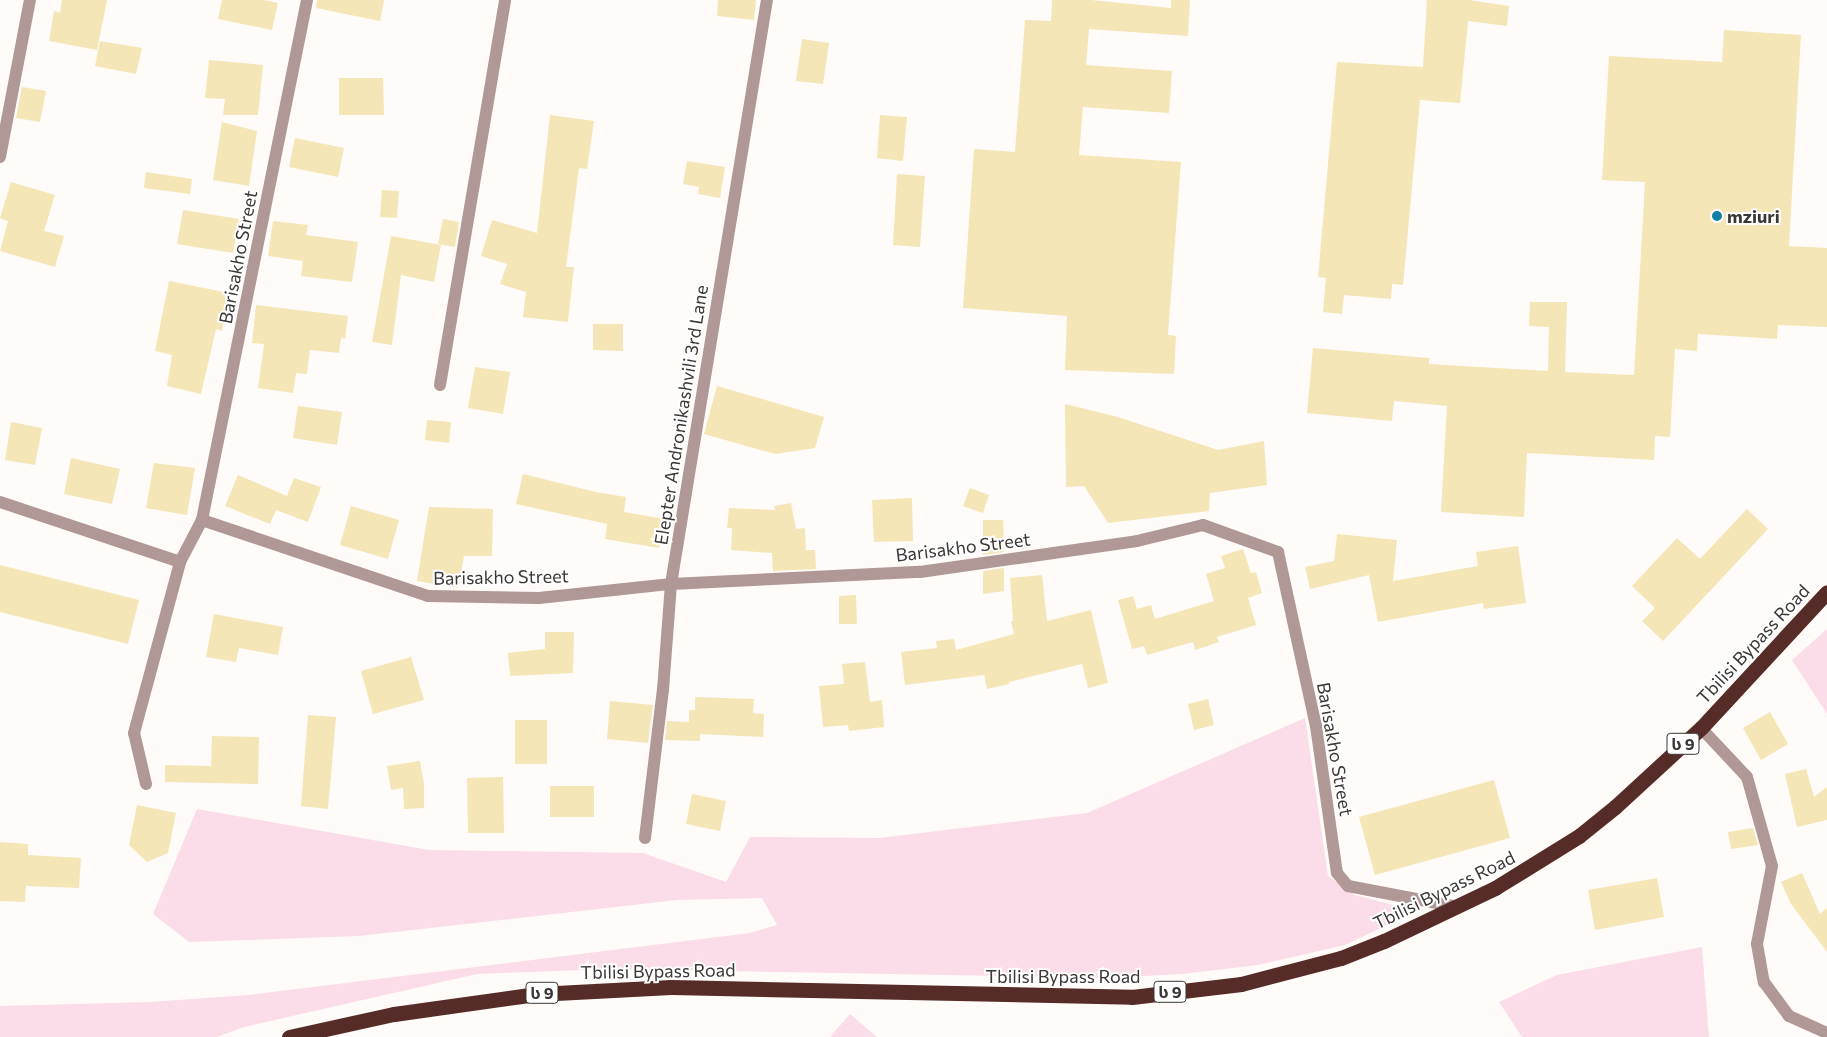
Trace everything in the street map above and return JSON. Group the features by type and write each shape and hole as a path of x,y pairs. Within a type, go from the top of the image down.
{"highway":[{"name":"Tbilisi Bypass Road","path":"289,1037 394,1014 476,1001 537,994 671,987 1132,997 1241,984 1341,958 1384,941 1458,907 1520,874 1579,836 1615,807 1701,728 1827,592"}],"street":[{"path":"0,157 30,0"},
{"name":"Barisakho Street","path":"146,784 134,733 180,562 202,520 307,0"},
{"path":"440,385 505,0"},
{"name":"Elepter Andronikashvili 3rd Lane","path":"645,838 663,690 671,584 767,0"},
{"path":"0,502 180,562"},
{"name":"Barisakho Street","path":"202,520 428,596 539,598 671,584 920,572 1137,541 1203,525 1278,552 1316,726 1337,873 1348,886 1458,907"},
{"path":"1701,728 1747,777 1772,866 1757,944 1764,982 1789,1016 1827,1032"}],"shaded area":[{"path":"1827,629 1827,714 1792,660"},
{"path":"1305,718 1328,876 1355,895 1417,911 1345,945 1258,965 1182,974 1108,978 612,969 477,974 244,1027 217,1037 0,1037 0,1006 150,1002 248,995 750,933 777,925 762,898 677,900 359,936 189,942 153,914 197,809 429,850 643,853 726,882 750,837 879,838 1087,813"},
{"path":"1702,947 1709,1037 1522,1037 1499,1002 1557,975"},
{"path":"850,1014 877,1037 830,1037"}],"building":[{"path":"62,0 107,0 97,50 49,41 54,11 60,13"},
{"path":"222,0 264,0 278,3 272,30 218,19"},
{"path":"317,0 384,0 380,21 316,8"},
{"path":"718,0 756,0 754,20 717,16"},
{"path":"1052,0 1091,0 1171,8 1171,0 1190,0 1188,36 1089,29 1086,65 1172,71 1169,113 1083,107 1079,155 1181,162 1168,335 1176,336 1174,374 1065,370 1067,316 963,308 974,149 1015,152 1025,20 1051,21"},
{"path":"1427,0 1469,0 1509,6 1507,26 1468,21 1460,103 1420,100 1403,285 1392,284 1391,299 1344,295 1342,314 1323,312 1326,278 1318,277 1337,62 1423,67"},
{"path":"1724,30 1801,35 1789,246 1827,248 1827,327 1778,325 1777,339 1698,334 1697,351 1675,349 1670,437 1655,436 1654,460 1527,453 1524,517 1441,512 1447,406 1394,401 1392,421 1307,413 1313,348 1429,358 1429,364 1548,371 1549,327 1529,326 1530,302 1567,302 1565,372 1634,375 1645,182 1602,180 1609,56 1722,62"},
{"path":"802,39 829,43 823,84 796,81"},
{"path":"100,41 142,48 136,74 95,66"},
{"path":"209,60 263,65 258,115 223,115 225,99 205,98"},
{"path":"339,78 383,78 384,115 339,115"},
{"path":"22,87 46,91 40,122 16,118"},
{"path":"550,115 594,121 587,169 579,168 566,267 574,267 568,322 523,317 526,292 500,284 507,264 481,256 492,220 537,233"},
{"path":"880,115 907,117 903,161 877,158"},
{"path":"222,122 257,131 249,186 213,180"},
{"path":"295,138 344,148 338,177 289,167"},
{"path":"687,161 725,167 720,198 698,194 699,187 683,184"},
{"path":"146,172 192,179 190,194 144,188"},
{"path":"897,174 925,176 920,247 893,245"},
{"path":"11,182 55,195 44,231 64,236 55,267 0,251 8,221 0,218"},
{"path":"382,190 399,191 397,218 380,217"},
{"path":"183,210 239,219 233,253 177,244"},
{"path":"443,219 459,222 455,247 438,244"},
{"path":"273,221 308,225 306,235 358,242 352,282 301,276 303,261 268,256"},
{"path":"391,236 441,245 434,282 401,275 392,345 372,342"},
{"path":"169,281 229,293 222,331 216,329 201,394 167,386 172,355 155,351"},
{"path":"256,305 348,316 345,339 341,338 339,353 310,350 307,374 296,373 293,393 258,388 264,344 252,343"},
{"path":"593,324 623,324 623,351 593,350"},
{"path":"475,367 510,372 503,414 468,408"},
{"path":"717,386 824,417 815,448 775,454 704,434"},
{"path":"1065,404 1118,417 1218,450 1264,441 1267,485 1210,493 1209,511 1108,523 1084,486 1066,487"},
{"path":"298,406 342,412 337,445 293,438"},
{"path":"427,420 451,422 449,443 425,440"},
{"path":"11,422 42,428 35,465 5,460"},
{"path":"71,458 120,469 112,504 64,494"},
{"path":"154,463 195,468 187,515 146,508"},
{"path":"523,474 596,492 626,497 624,512 664,519 659,548 605,539 607,524 516,504"},
{"path":"238,475 287,496 294,478 321,487 308,522 276,510 270,524 225,506"},
{"path":"970,488 989,495 983,513 963,506"},
{"path":"912,498 913,541 874,542 872,500"},
{"path":"791,503 796,529 805,528 806,550 815,550 816,569 773,571 772,553 731,550 732,528 727,528 729,508 775,510 774,506"},
{"path":"351,506 399,520 388,559 340,545"},
{"path":"429,507 493,509 492,556 464,556 458,588 417,581"},
{"path":"1747,509 1768,529 1663,641 1642,621 1655,608 1632,586 1677,538 1700,559"},
{"path":"983,520 1003,520 1004,552 983,555"},
{"path":"1337,534 1397,540 1393,581 1478,566 1476,552 1518,546 1526,603 1484,609 1483,603 1378,622 1369,575 1310,589 1305,567 1334,561"},
{"path":"1243,549 1251,573 1256,572 1262,593 1248,598 1256,625 1217,637 1219,642 1195,650 1193,642 1147,655 1144,646 1132,649 1118,600 1133,596 1137,609 1151,605 1155,619 1214,601 1206,574 1225,568 1221,556"},
{"path":"0,565 139,600 128,644 0,612"},
{"path":"1004,568 1004,591 983,594 983,571"},
{"path":"1042,575 1047,621 1091,610 1108,683 1088,688 1082,664 987,689 984,675 905,685 901,652 937,648 936,641 954,639 956,650 1014,634 1011,621 1013,621 1010,578"},
{"path":"856,595 857,624 839,624 839,596"},
{"path":"214,614 283,627 278,655 239,648 236,662 206,657"},
{"path":"545,632 574,632 573,673 510,676 508,653 545,649"},
{"path":"411,657 424,700 373,714 361,671"},
{"path":"865,662 870,702 882,700 884,727 849,731 848,725 823,727 819,686 844,684 842,664"},
{"path":"695,697 754,699 753,713 764,714 763,737 700,734 700,741 665,740 667,721 689,722 689,710 695,710"},
{"path":"1208,699 1214,725 1194,730 1188,704"},
{"path":"610,701 653,705 648,743 607,739"},
{"path":"1770,712 1788,744 1761,760 1743,728"},
{"path":"308,715 336,717 328,809 301,806"},
{"path":"515,720 547,720 547,764 515,764"},
{"path":"212,736 259,737 258,784 165,782 165,765 211,766"},
{"path":"420,761 424,784 424,808 404,809 403,788 391,790 387,766"},
{"path":"1806,769 1814,797 1827,787 1827,820 1797,827 1785,774"},
{"path":"503,777 504,833 468,833 467,778"},
{"path":"1494,780 1510,838 1375,875 1359,817"},
{"path":"550,786 594,786 594,817 550,817"},
{"path":"692,794 726,801 720,831 686,824"},
{"path":"137,805 176,813 168,853 147,862 129,845"},
{"path":"1753,828 1758,845 1731,849 1728,832"},
{"path":"0,842 28,844 28,855 81,858 79,888 26,886 25,902 0,901"},
{"path":"1802,873 1820,914 1827,908 1827,952 1791,904 1781,882"},
{"path":"1657,878 1664,917 1595,930 1588,890"}],"place":[{"name":"mziuri","path":"1717,216"}]}
